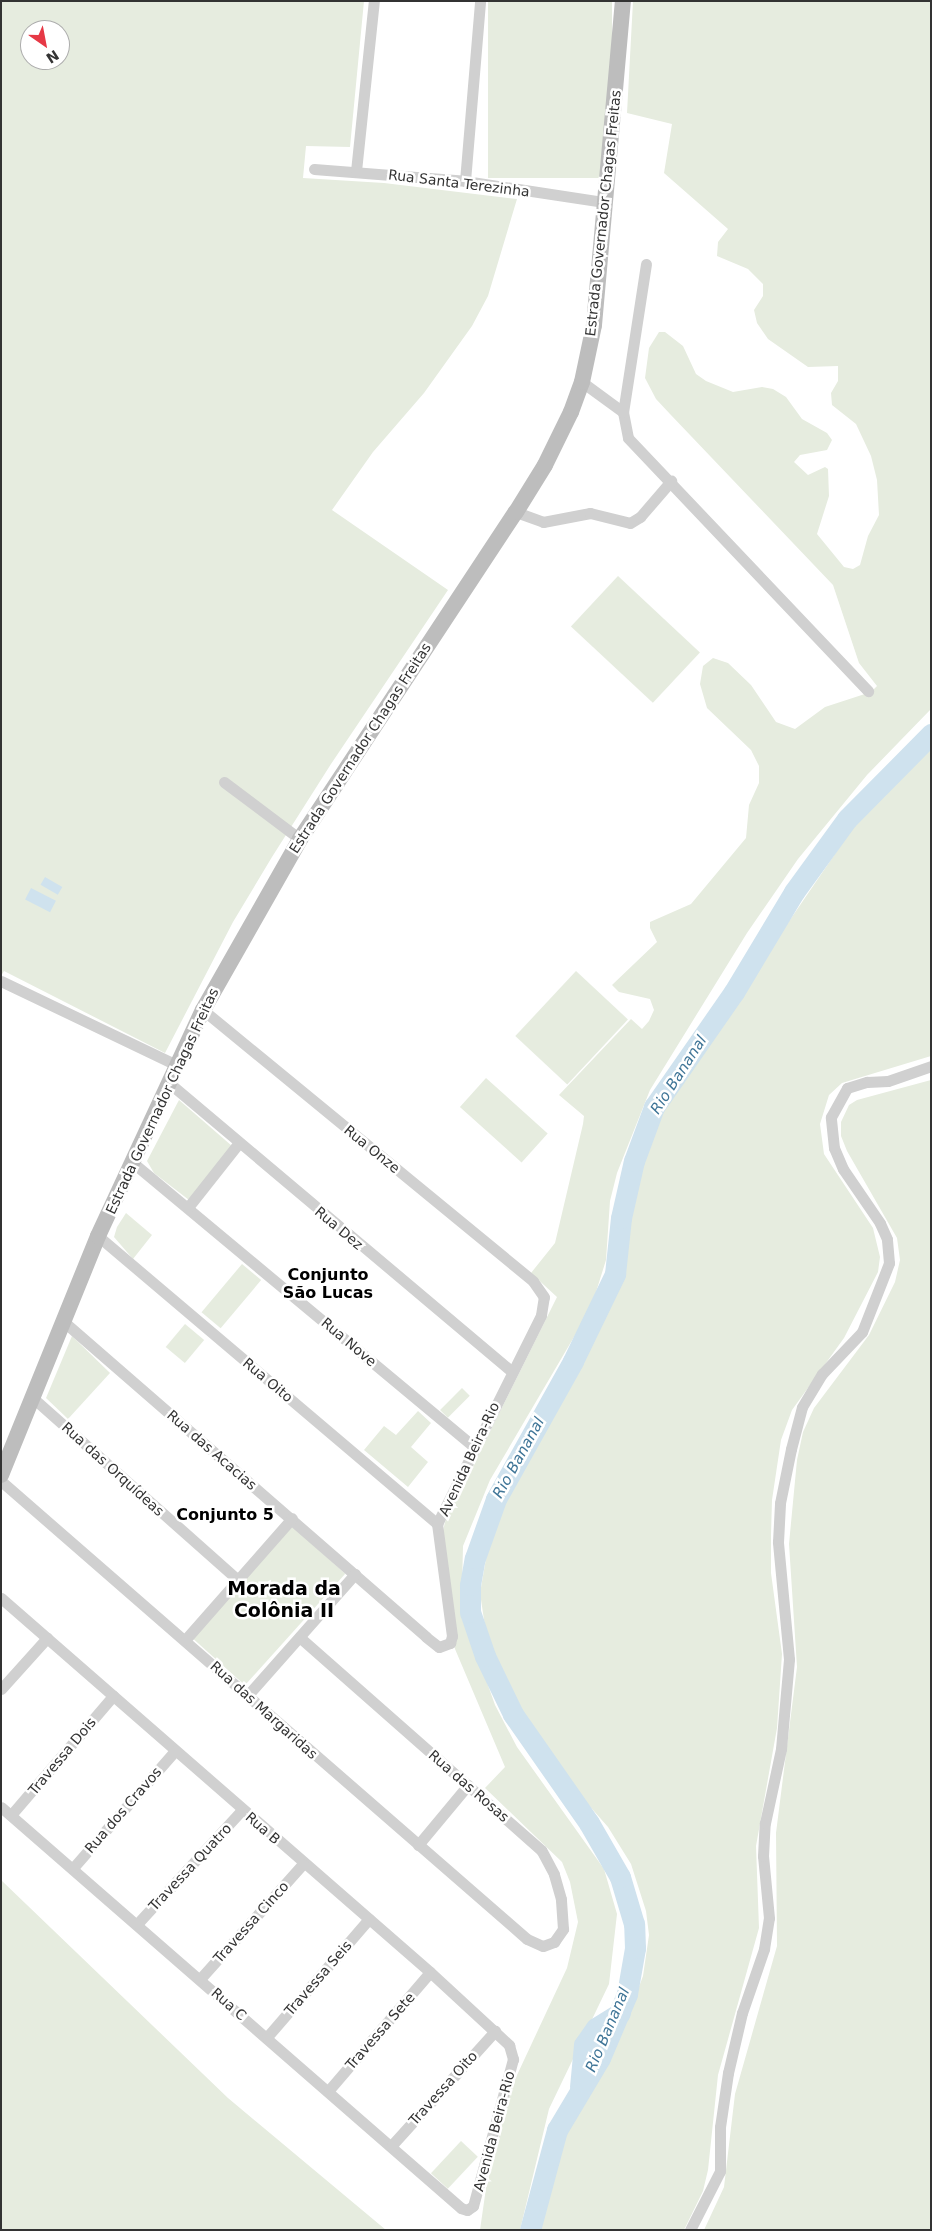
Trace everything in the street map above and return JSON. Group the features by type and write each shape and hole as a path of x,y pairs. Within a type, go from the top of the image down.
{"main road":[{"name":"Estrada Governador Chagas Freitas","path":"1,1475 98,1236 203,1010 300,839 516,512 560,438 582,382 594,325 623,1"}],"street":[{"path":"356,171 374,1"},
{"path":"465,181 480,1"},
{"name":"Rua Santa Terezinha","path":"314,168 465,181 604,202"},
{"path":"646,264 623,412 624,428 635,448 671,481 868,691"},
{"path":"582,382 623,412"},
{"path":"516,512 543,522 590,513 630,523 640,517 671,481"},
{"path":"224,782 300,839"},
{"path":"1,981 176,1065"},
{"name":"Rua Onze","path":"203,1010 539,1289"},
{"path":"690,2230 720,2171 720,2127 728,2073 742,2013 764,1949 769,1918 763,1856 765,1823 780,1749 789,1659 778,1542 780,1503 802,1407 822,1374 862,1332 888,1262 887,1239 880,1223 843,1169 834,1148 831,1117 847,1088 867,1082 888,1081 931,1066"},
{"name":"Rua Dez","path":"168,1082 238,1144 511,1372"},
{"path":"188,1206 238,1144"},
{"name":"Rua Nove","path":"132,1162 188,1206 474,1447"},
{"name":"Rua Oito","path":"98,1236 438,1524"},
{"name":"Avenida Beira-Rio","path":"452,1639 438,1524 474,1447 541,1315 544,1297 539,1289"},
{"name":"Rua das Acacias","path":"63,1321 292,1518 436,1646 446,1646 452,1639"},
{"name":"Rua das Orquídeas","path":"33,1398 237,1579"},
{"name":"Rua das Margaridas","path":"1,1481 527,1939"},
{"path":"185,1640 292,1518"},
{"path":"247,1696 355,1574"},
{"name":"Rua B","path":"1,1598 174,1752 430,1972 495,2031 512,2051 512,2064"},
{"name":"Rua das Rosas","path":"299,1637 541,1850 554,1874 561,1900 563,1929 558,1939 548,1945 538,1946 527,1939"},
{"path":"1,1689 47,1638"},
{"name":"Travessa Dois","path":"11,1815 112,1696"},
{"name":"Rua dos Cravos","path":"73,1868 174,1752"},
{"path":"418,1846 468,1785"},
{"name":"Rua C","path":"1,1807 138,1923 392,2145 455,2203"},
{"name":"Travessa Quatro","path":"138,1923 242,1810"},
{"name":"Travessa Cinco","path":"200,1979 303,1864"},
{"name":"Travessa Seis","path":"267,2037 369,1919"},
{"name":"Travessa Sete","path":"329,2090 430,1972"},
{"name":"Travessa Oito","path":"392,2145 495,2031"},
{"name":"Avenida Beira-Rio","path":"455,2203 466,2210 475,2203 512,2064"}],"shaded area":[{"path":"1,1 364,1 350,147 306,146 303,178 384,183 517,199 488,296 472,326 424,393 373,452 332,510 448,590 331,764 272,857 233,922 165,1053 4,971 1,976"},
{"path":"488,1 612,1 612,178 488,178"},
{"path":"633,1 931,1 931,709 867,775 798,859 747,933 650,1090 617,1173 610,1201 606,1260 596,1292 581,1325 490,1480 463,1546 462,1589 471,1637 495,1705 517,1747 604,1869 617,1914 609,1984 549,2109 520,2230 480,2230 486,2188 511,2088 567,1968 578,1922 570,1882 562,1862 485,1788 505,1767 455,1649 443,1531 445,1522 557,1297 531,1273 555,1243 583,1124 584,1116 559,1095 631,1019 642,1029 649,1021 654,1010 650,999 619,992 612,985 657,942 650,928 650,922 691,904 746,838 749,805 759,783 759,766 751,750 707,708 700,684 703,666 713,658 728,663 751,685 776,722 795,729 825,707 871,692 877,686 859,663 833,585 656,399 645,378 649,348 659,332 665,332 683,346 696,374 706,381 733,392 762,387 773,389 786,397 802,419 827,433 832,440 827,450 800,455 794,462 808,475 825,467 828,469 829,496 817,534 844,567 853,569 860,565 868,536 879,515 877,480 871,456 856,424 832,405 831,393 838,381 838,366 808,367 768,339 757,323 754,310 763,296 763,284 748,269 717,256 718,242 728,229 664,173 672,124 627,113"},
{"path":"618,576 700,652 653,703 571,626"},
{"path":"931,746 931,1056 842,1083 829,1095 820,1124 824,1154 873,1228 880,1257 878,1272 844,1338 792,1410 781,1440 772,1500 771,1573 782,1654 777,1728 756,1846 759,1928 718,2075 708,2170 703,2191 684,2230 537,2230 555,2157 566,2129 602,2070 630,2011 643,1976 649,1935 646,1911 631,1864 608,1827 557,1769 508,1690 487,1640 480,1593 490,1536 504,1495 575,1374 621,1285 630,1218 644,1164 666,1101 863,813"},
{"path":"576,971 628,1019 567,1085 515,1036"},
{"path":"486,1078 548,1134 522,1163 460,1107"},
{"path":"931,1080 931,2230 704,2230 724,2187 735,2094 777,1946 776,1833 797,1667 789,1544 797,1460 803,1432 814,1408 869,1335 895,1282 900,1260 897,1238 847,1151 841,1136 841,1122 849,1105 857,1100"},
{"path":"179,1100 232,1146 189,1200 154,1173 147,1161"},
{"path":"126,1213 152,1235 133,1259 114,1237 117,1227"},
{"path":"242,1264 261,1280 221,1328 202,1312"},
{"path":"185,1324 204,1340 185,1363 166,1347"},
{"path":"72,1336 110,1373 68,1419 46,1398"},
{"path":"462,1388 470,1396 448,1418 440,1410"},
{"path":"418,1411 431,1423 411,1447 428,1462 408,1487 364,1450 384,1426 396,1435"},
{"path":"291,1525 345,1574 245,1685 191,1636"},
{"path":"1,1880 228,2098 386,2230 1,2230"},
{"path":"461,2141 478,2157 448,2189 431,2173"}],"water":[{"path":"45,877 62,887 58,895 40,885"},
{"path":"31,888 56,901 50,912 25,900"}],"waterway":[{"name":"Rio Bananal","path":"530,2230 557,2130 600,2058 627,1994 635,1948 634,1924 620,1877 589,1823 513,1714 485,1656 470,1612 470,1585 475,1558 496,1499 573,1361 615,1274 621,1218 634,1161 654,1107 734,992 794,892 847,819 931,734"},
{"path":"580,2087 584,2045 596,2028 620,2013"}],"district":[{"name":"Conjunto São Lucas","path":"328,1284"},
{"name":"Conjunto 5","path":"225,1515"},
{"name":"Morada da Colônia II","path":"284,1600"}]}
